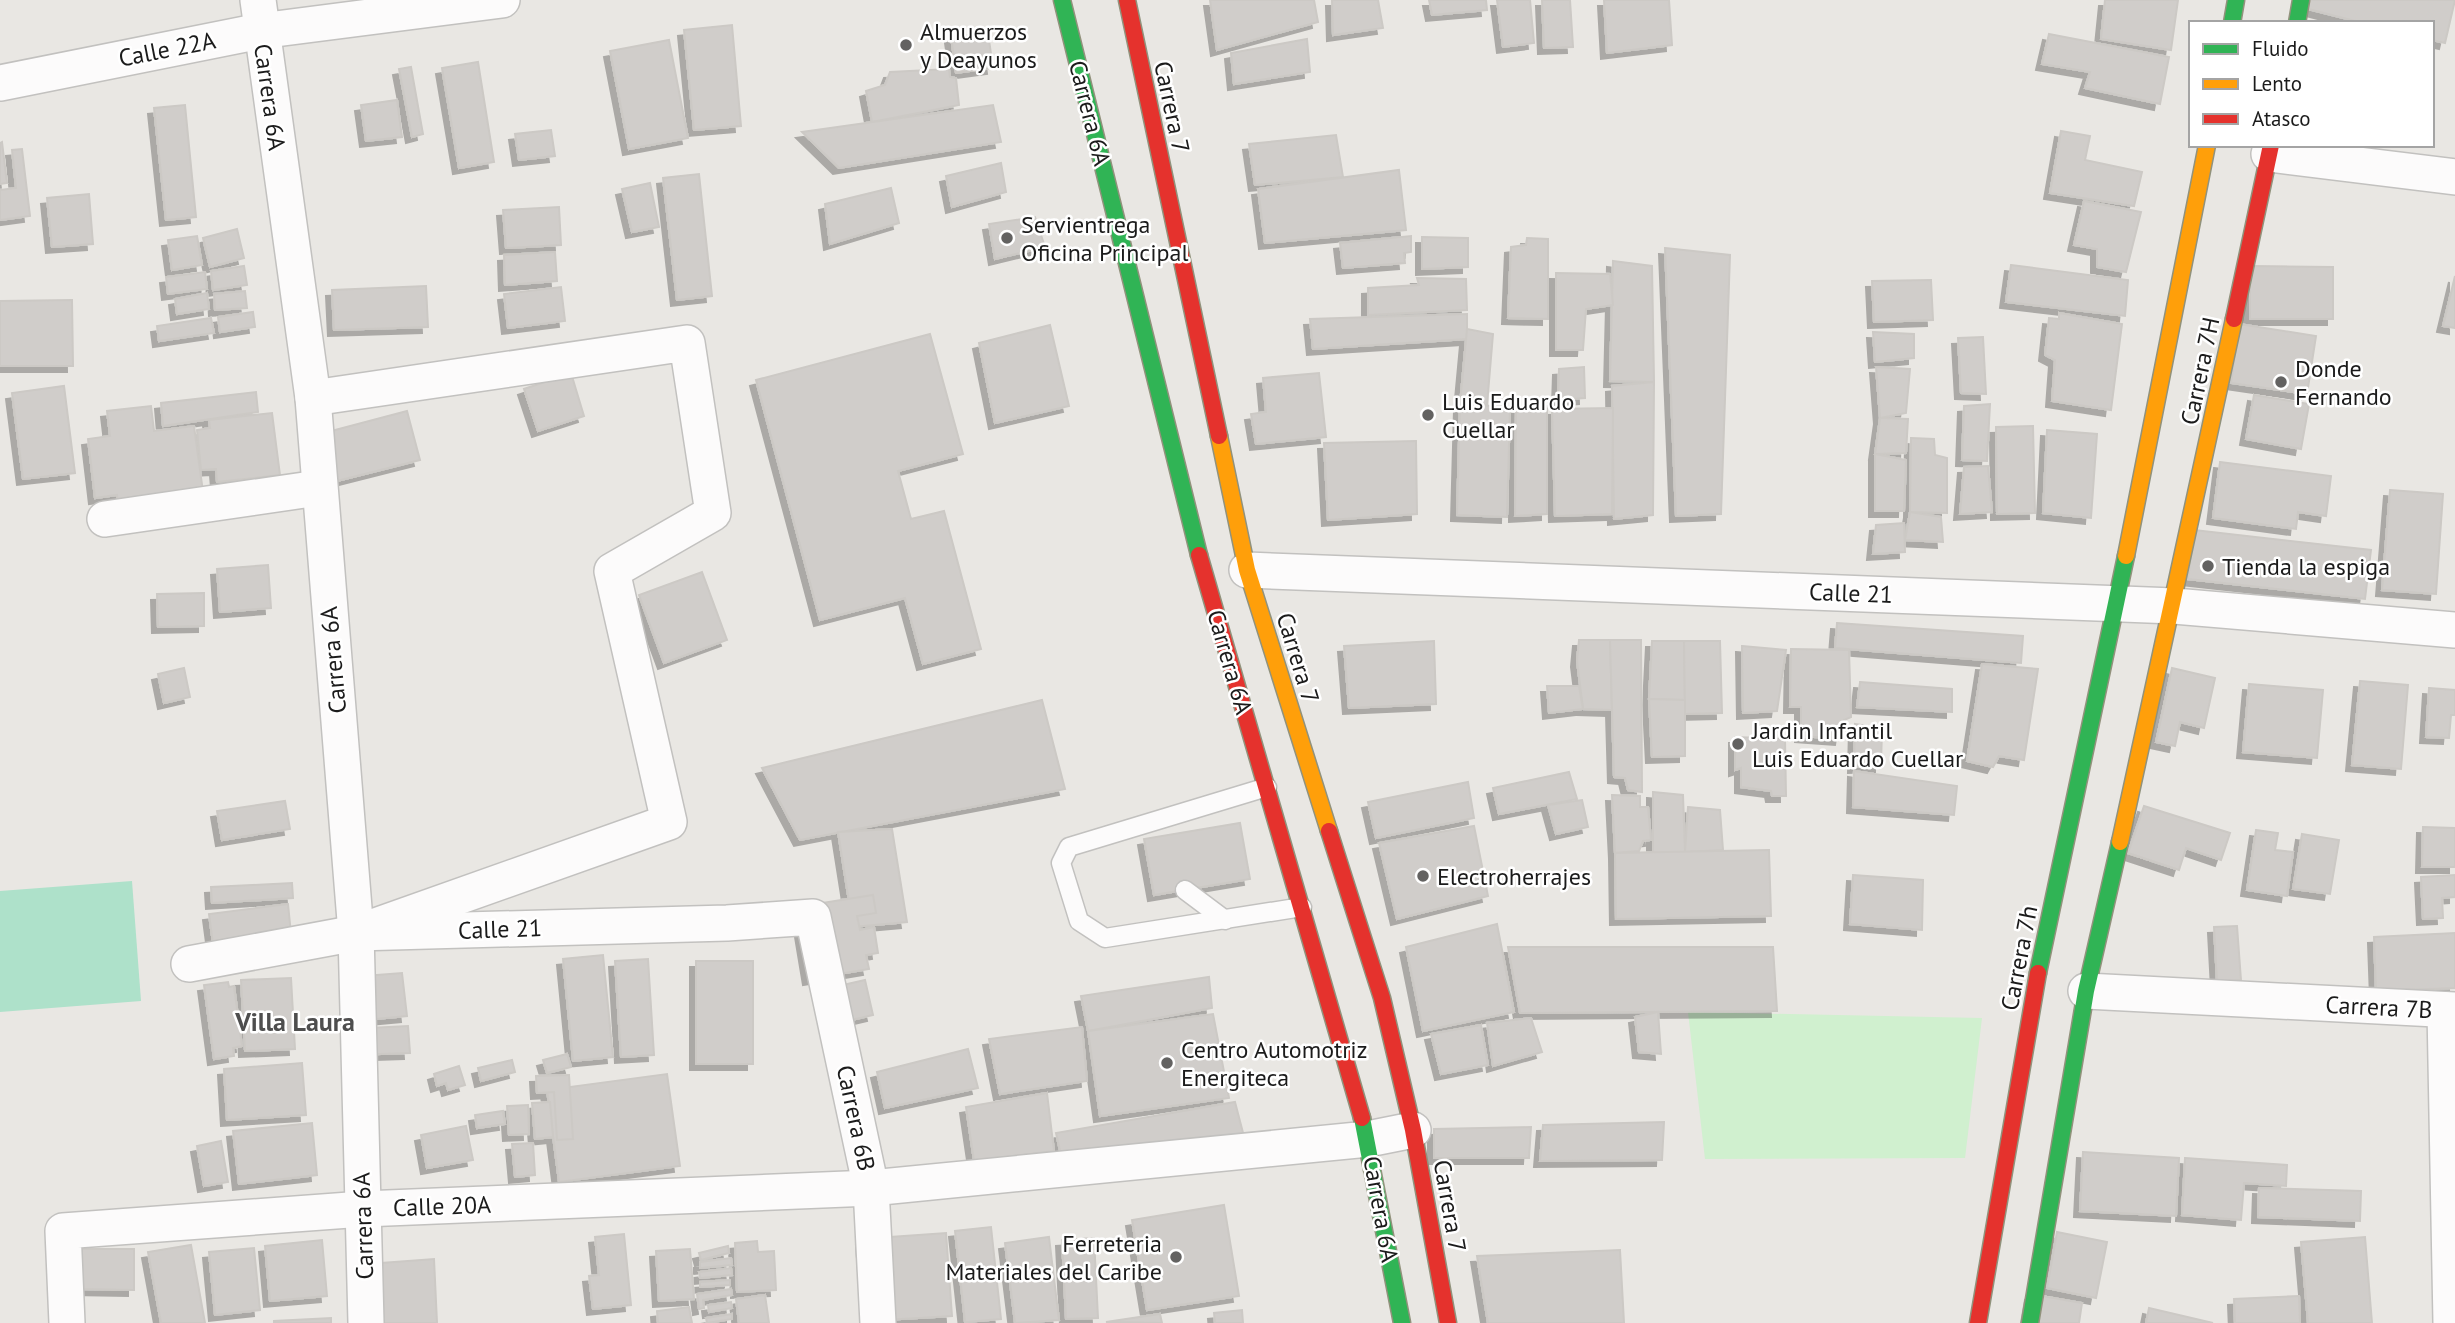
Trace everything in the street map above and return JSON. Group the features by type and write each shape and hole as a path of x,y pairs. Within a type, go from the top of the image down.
{"main road":[{"name":"Carrera 6A","path":"1062,0 1203,570 1368,1139 1402,1323"},
{"name":"Carrera 7","path":"1126,0 1247,570 1382,998 1413,1130 1448,1323"},
{"path":"2232,21 2236,0"},
{"path":"2297,21 2301,0"},
{"name":"Carrera 7H","path":"2117,604 2207,147"},
{"name":"Carrera 7H","path":"2174,606 2270,150"},
{"name":"Carrera 7h","path":"1978,1323 2038,976 2117,604"},
{"path":"2030,1323 2086,991 2174,606"}],"street":[{"name":"Calle 22A","path":"0,83 259,15 502,0"},
{"name":"Carrera 6A","path":"259,15 313,398 318,488 356,933 366,1323"},
{"path":"2270,150 2455,177"},
{"path":"313,398 687,343 713,513 612,571 669,822 356,933"},
{"path":"105,519 318,488"},
{"name":"Calle 21","path":"1247,570 2174,606 2455,630"},
{"name":"Calle 21","path":"189,964 356,933 727,923 813,917"},
{"name":"Carrera 6B","path":"813,917 872,1188 877,1323"},
{"name":"Carrera 7B","path":"2086,991 2450,1010 2451,1323"},
{"name":"Calle 20A","path":"67,1323 63,1231 363,1209 872,1188 1368,1139 1413,1130"}],"lane":[{"path":"1267,787 1069,847 1061,863 1079,921 1105,938 1119,938 1302,907"},
{"path":"1171,835 1178,814"},
{"path":"1185,890 1225,920"}],"green space":[{"path":"132,881 141,1001 0,1012 0,891"},
{"path":"1688,1012 1982,1018 1965,1158 1705,1159"}],"building":[{"path":"1210,0 1314,0 1318,22 1217,50"},
{"path":"1332,0 1378,0 1383,28 1333,35"},
{"path":"1429,0 1486,0 1487,10 1432,15"},
{"path":"1497,0 1530,0 1534,43 1503,47"},
{"path":"1542,0 1570,0 1573,47 1544,48"},
{"path":"1604,0 1669,0 1672,45 1607,53"},
{"path":"2105,0 2178,0 2171,50 2101,39"},
{"path":"2310,0 2455,0 2445,43 2434,40 2434,21 2355,21 2308,9"},
{"path":"732,25 741,126 694,130 684,30"},
{"path":"988,33 993,68 956,73 951,37"},
{"path":"2049,34 2169,57 2160,104 2085,88 2090,72 2042,64"},
{"path":"1307,39 1310,72 1234,84 1231,53"},
{"path":"669,40 688,138 629,149 610,51"},
{"path":"478,62 494,162 459,168 442,68"},
{"path":"411,67 423,134 412,137 399,69"},
{"path":"949,69 950,77 956,78 959,105 872,122 866,91 885,85 890,72"},
{"path":"397,100 402,137 366,141 361,105"},
{"path":"185,105 196,217 166,220 154,108"},
{"path":"993,105 1001,142 839,168 802,132"},
{"path":"551,130 555,156 519,160 515,134"},
{"path":"2061,131 2090,136 2085,160 2142,172 2134,206 2050,193"},
{"path":"1336,135 1343,177 1255,185 1249,144"},
{"path":"2,142 7,183 0,184 0,143"},
{"path":"22,149 30,216 0,220 0,190 16,188 12,150"},
{"path":"1001,163 1006,192 952,207 946,176"},
{"path":"1399,170 1406,230 1265,243 1258,189"},
{"path":"699,174 712,296 677,300 663,178"},
{"path":"650,183 659,227 632,232 622,189"},
{"path":"891,188 899,223 830,244 825,204"},
{"path":"89,194 93,244 52,247 47,198"},
{"path":"2084,201 2141,212 2126,272 2097,267 2097,249 2074,245"},
{"path":"559,207 561,245 506,248 503,210"},
{"path":"1035,217 1045,247 995,259 989,224"},
{"path":"237,229 244,258 210,267 203,238"},
{"path":"197,236 202,265 172,270 168,240"},
{"path":"1411,236 1411,252 1404,253 1405,263 1343,268 1340,243"},
{"path":"1422,237 1468,238 1468,267 1422,269"},
{"path":"1527,238 1548,239 1548,319 1508,318 1511,247 1526,245"},
{"path":"1665,248 1730,255 1721,514 1676,516"},
{"path":"555,252 557,281 505,285 504,255"},
{"path":"1613,261 1652,266 1654,382 1610,381"},
{"path":"2011,265 2128,280 2125,316 2006,302"},
{"path":"244,266 247,285 213,290 211,271"},
{"path":"2250,266 2333,267 2333,319 2250,319"},
{"path":"205,272 207,289 168,294 166,277"},
{"path":"1556,273 1610,274 1613,305 1586,309 1583,350 1556,350"},
{"path":"2455,276 2455,328 2443,326"},
{"path":"1417,278 1466,279 1467,310 1368,315 1368,288 1419,285"},
{"path":"1931,280 1933,320 1874,322 1872,281"},
{"path":"426,286 428,327 334,330 332,290"},
{"path":"561,287 565,321 508,328 504,294"},
{"path":"245,291 247,308 215,310 214,294"},
{"path":"207,293 209,309 177,314 175,299"},
{"path":"72,300 73,366 0,366 0,301"},
{"path":"253,312 255,327 220,332 218,317"},
{"path":"2059,313 2122,324 2111,410 2052,401 2055,360 2045,355 2049,318 2059,319"},
{"path":"1467,314 1467,339 1313,349 1310,319"},
{"path":"211,318 214,333 159,341 157,326"},
{"path":"2239,324 2316,336 2307,394 2231,383"},
{"path":"1050,325 1069,406 995,423 979,343"},
{"path":"1467,329 1493,334 1487,405 1460,404"},
{"path":"1873,332 1914,334 1914,358 1875,362"},
{"path":"930,334 963,454 898,471 911,519 944,511 981,649 923,664 905,598 820,620 756,380"},
{"path":"1983,337 1986,394 1961,393 1958,338"},
{"path":"1584,367 1585,398 1558,400 1559,369"},
{"path":"1876,367 1910,369 1906,413 1880,418"},
{"path":"571,373 584,416 538,431 524,389"},
{"path":"1319,373 1326,437 1256,444 1251,414 1266,412 1263,378"},
{"path":"1654,382 1653,515 1614,519 1612,386"},
{"path":"64,386 75,473 23,479 12,393"},
{"path":"256,392 258,412 163,426 161,403"},
{"path":"2254,395 2309,404 2301,449 2246,439"},
{"path":"1460,404 1510,407 1507,517 1457,515"},
{"path":"1990,404 1987,461 1962,460 1964,406"},
{"path":"151,406 154,431 194,426 203,492 118,502 117,495 95,498 88,439 110,436 107,411"},
{"path":"1547,406 1547,514 1515,516 1516,408"},
{"path":"1613,408 1612,514 1555,516 1552,409"},
{"path":"407,411 420,460 333,482 320,434"},
{"path":"272,413 280,475 217,482 216,469 201,470 197,430 210,428 209,420"},
{"path":"1880,418 1908,419 1906,453 1875,454"},
{"path":"2033,426 2035,513 1997,514 1996,427"},
{"path":"2047,430 2097,434 2091,518 2043,513"},
{"path":"1911,438 1934,439 1935,455 1947,458 1947,513 1910,512"},
{"path":"1416,441 1417,514 1328,520 1324,443"},
{"path":"1875,454 1906,460 1904,511 1875,511"},
{"path":"2220,462 2331,476 2326,516 2298,512 2296,529 2213,518"},
{"path":"1988,466 1992,512 1960,514 1964,467"},
{"path":"2390,490 2443,494 2436,594 2382,590"},
{"path":"1910,512 1941,517 1943,542 1905,540"},
{"path":"1904,523 1905,552 1873,554 1876,525"},
{"path":"2194,530 2371,550 2365,599 2188,579"},
{"path":"268,565 271,608 220,612 217,569"},
{"path":"702,572 727,640 664,663 639,595"},
{"path":"204,593 204,626 158,627 157,594"},
{"path":"1837,623 2023,636 2021,663 1835,648"},
{"path":"1579,640 1610,640 1612,710 1583,709 1577,661"},
{"path":"1610,640 1641,640 1642,792 1628,790 1625,778 1614,777"},
{"path":"1434,641 1436,704 1349,708 1344,646"},
{"path":"1652,641 1684,641 1685,700 1649,699"},
{"path":"1684,641 1720,641 1722,713 1685,714"},
{"path":"1742,646 1786,650 1777,711 1743,713"},
{"path":"1791,649 1849,650 1851,717 1844,720 1841,739 1801,736 1801,707 1790,707"},
{"path":"1982,664 2038,669 2024,760 1999,756 1993,767 1967,761"},
{"path":"184,668 190,697 164,703 158,674"},
{"path":"2172,668 2215,678 2204,728 2180,722 2175,746 2156,742"},
{"path":"2360,681 2408,685 2401,769 2352,765"},
{"path":"1860,682 1952,689 1952,712 1857,707"},
{"path":"2249,684 2323,690 2317,758 2243,752"},
{"path":"1547,686 1579,686 1583,709 1549,713"},
{"path":"2429,688 2455,690 2455,715 2451,715 2449,738 2426,737"},
{"path":"1649,699 1685,700 1685,756 1652,757"},
{"path":"1042,700 1065,789 800,840 762,768"},
{"path":"1855,724 1882,728 1881,766 1854,767"},
{"path":"1735,737 1785,739 1786,796 1772,796 1771,791 1741,787 1741,768 1735,770"},
{"path":"1854,771 1957,786 1954,815 1853,807"},
{"path":"1569,772 1577,799 1499,814 1493,788"},
{"path":"1468,782 1474,818 1376,838 1368,802"},
{"path":"1653,792 1683,795 1685,852 1653,853"},
{"path":"1612,795 1640,796 1640,807 1648,807 1651,840 1643,841 1639,851 1615,853"},
{"path":"1582,800 1588,827 1556,834 1548,805"},
{"path":"285,801 290,829 222,840 217,811"},
{"path":"2144,806 2230,833 2221,860 2186,848 2179,870 2128,853"},
{"path":"1688,807 1720,810 1723,850 1685,852"},
{"path":"1240,823 1250,879 1154,895 1144,839"},
{"path":"1474,826 1488,896 1397,919 1379,843"},
{"path":"2423,827 2455,828 2455,867 2422,867"},
{"path":"892,829 907,922 853,927 838,832"},
{"path":"2256,830 2278,833 2275,850 2293,852 2287,896 2247,890"},
{"path":"2302,834 2339,840 2330,894 2293,889"},
{"path":"1769,850 1771,916 1616,919 1615,853"},
{"path":"1853,875 1923,880 1922,930 1850,924"},
{"path":"2455,875 2455,897 2442,898 2443,918 2423,919 2421,877"},
{"path":"292,883 293,898 212,903 211,887"},
{"path":"873,895 876,913 857,916 860,930 874,927 878,953 866,955 869,969 809,979 797,907"},
{"path":"288,904 291,934 213,944 209,914"},
{"path":"1497,924 1514,1012 1423,1031 1406,947"},
{"path":"2237,926 2241,980 2217,982 2214,927"},
{"path":"2455,933 2455,988 2376,991 2374,937"},
{"path":"1508,947 1773,947 1777,1011 1520,1013"},
{"path":"603,955 613,1057 573,1061 563,959"},
{"path":"648,959 654,1055 621,1057 615,961"},
{"path":"696,961 753,961 753,1064 696,1064"},
{"path":"402,973 407,1016 354,1021 351,977"},
{"path":"1209,977 1212,1008 1088,1031 1081,996"},
{"path":"291,978 295,1049 245,1051 241,980"},
{"path":"865,980 873,1015 830,1025 821,990"},
{"path":"228,982 229,987 234,986 242,1046 233,1048 234,1056 214,1059 204,985"},
{"path":"1658,1012 1661,1054 1639,1052 1635,1017"},
{"path":"1213,1014 1229,1098 1100,1116 1088,1031"},
{"path":"1531,1018 1542,1052 1493,1066 1487,1023"},
{"path":"1481,1025 1488,1065 1441,1074 1431,1034"},
{"path":"408,1026 410,1053 351,1055 349,1029"},
{"path":"1082,1027 1087,1081 1000,1094 989,1039"},
{"path":"968,1049 978,1088 885,1108 877,1072"},
{"path":"567,1054 571,1067 547,1073 543,1060"},
{"path":"512,1060 515,1072 481,1081 478,1068"},
{"path":"302,1063 306,1115 227,1120 224,1069"},
{"path":"459,1066 465,1085 448,1090 446,1083 437,1086 434,1074"},
{"path":"667,1074 680,1166 559,1182 547,1090"},
{"path":"569,1075 573,1139 557,1140 554,1092 537,1093 536,1076"},
{"path":"1047,1093 1054,1151 974,1161 966,1107"},
{"path":"550,1102 553,1137 535,1139 532,1103"},
{"path":"1235,1102 1247,1148 1063,1164 1056,1133"},
{"path":"528,1105 529,1134 509,1135 507,1106"},
{"path":"503,1111 505,1124 477,1128 475,1115"},
{"path":"1664,1122 1662,1160 1540,1161 1543,1125"},
{"path":"312,1123 317,1175 239,1184 233,1131"},
{"path":"466,1126 473,1160 427,1168 421,1135"},
{"path":"1531,1127 1529,1158 1434,1158 1434,1129"},
{"path":"221,1141 228,1182 204,1186 197,1146"},
{"path":"533,1143 535,1175 515,1177 512,1144"},
{"path":"2083,1152 2179,1158 2176,1216 2080,1211"},
{"path":"2185,1158 2287,1165 2286,1186 2244,1183 2241,1220 2182,1215"},
{"path":"2259,1188 2361,1191 2360,1221 2258,1217"},
{"path":"1224,1205 1239,1296 1147,1310 1132,1220"},
{"path":"991,1227 1001,1319 965,1322 955,1231"},
{"path":"2057,1232 2107,1242 2096,1298 2047,1288"},
{"path":"946,1233 952,1316 868,1321 862,1239"},
{"path":"624,1234 631,1305 593,1309 589,1276 599,1275 595,1237"},
{"path":"1049,1237 1059,1320 1015,1323 1005,1243"},
{"path":"2365,1237 2372,1323 2308,1323 2301,1242"},
{"path":"1094,1238 1098,1318 1066,1319 1062,1240"},
{"path":"322,1240 327,1296 270,1301 265,1246"},
{"path":"757,1241 758,1252 774,1251 776,1290 737,1292 735,1243"},
{"path":"191,1245 205,1323 161,1323 148,1252"},
{"path":"728,1246 729,1253 701,1260 699,1253"},
{"path":"254,1248 260,1310 215,1315 209,1252"},
{"path":"79,1249 134,1249 134,1290 78,1289"},
{"path":"690,1249 694,1299 659,1301 656,1251"},
{"path":"1620,1250 1624,1323 1488,1323 1477,1256"},
{"path":"731,1258 732,1265 700,1268 700,1262"},
{"path":"434,1259 437,1323 371,1323 368,1264"},
{"path":"731,1268 732,1275 700,1278 699,1272"},
{"path":"730,1280 730,1285 700,1287 700,1282"},
{"path":"731,1289 732,1295 703,1300 704,1308 699,1309 697,1294"},
{"path":"2031,1294 2082,1303 2079,1323 2026,1323"},
{"path":"765,1295 769,1323 739,1323 736,1299"},
{"path":"2299,1296 2300,1323 2235,1323 2234,1299"},
{"path":"731,1302 732,1308 709,1312 708,1305"},
{"path":"689,1307 692,1323 658,1323 657,1311"},
{"path":"2149,1308 2213,1323 2146,1323"},
{"path":"1242,1310 1243,1323 1215,1323 1214,1313"},
{"path":"732,1314 732,1319 707,1323 706,1318"},
{"path":"1160,1314 1162,1323 1106,1322"},
{"path":"331,1318 331,1323 274,1323 274,1321"}],"traffic: fast":[{"path":"1062,0 1199,555"},
{"path":"2232,21 2236,0"},
{"path":"2297,21 2301,0"},
{"path":"2038,973 2126,556"},
{"path":"2030,1323 2086,991 2120,842"},
{"path":"1362,1118 1402,1323"}],"traffic: slow":[{"path":"2126,556 2207,147"},
{"path":"2120,842 2234,319"},
{"path":"1219,436 1247,570 1329,831"}],"traffic: jam":[{"path":"1127,0 1219,436"},
{"path":"2234,319 2271,147"},
{"path":"1199,555 1362,1118"},
{"path":"1329,831 1382,998 1413,1130 1448,1323"},
{"path":"1978,1323 2038,973"}],"place":[{"name":"Almuerzos y Deayunos","path":"906,45"},
{"name":"Servientrega Oficina Principal","path":"1007,238"},
{"name":"Donde Fernando","path":"2281,382"},
{"name":"Luis Eduardo Cuellar","path":"1428,415"},
{"name":"Tienda la espiga","path":"2208,566"},
{"name":"Jardin Infantil Luis Eduardo Cuellar","path":"1738,744"},
{"name":"Electroherrajes","path":"1423,876"},
{"name":"Centro Automotriz Energiteca","path":"1167,1063"},
{"name":"Ferreteria Materiales del Caribe","path":"1176,1257"}],"district":[{"name":"Villa Laura","path":"295,1021"}]}
